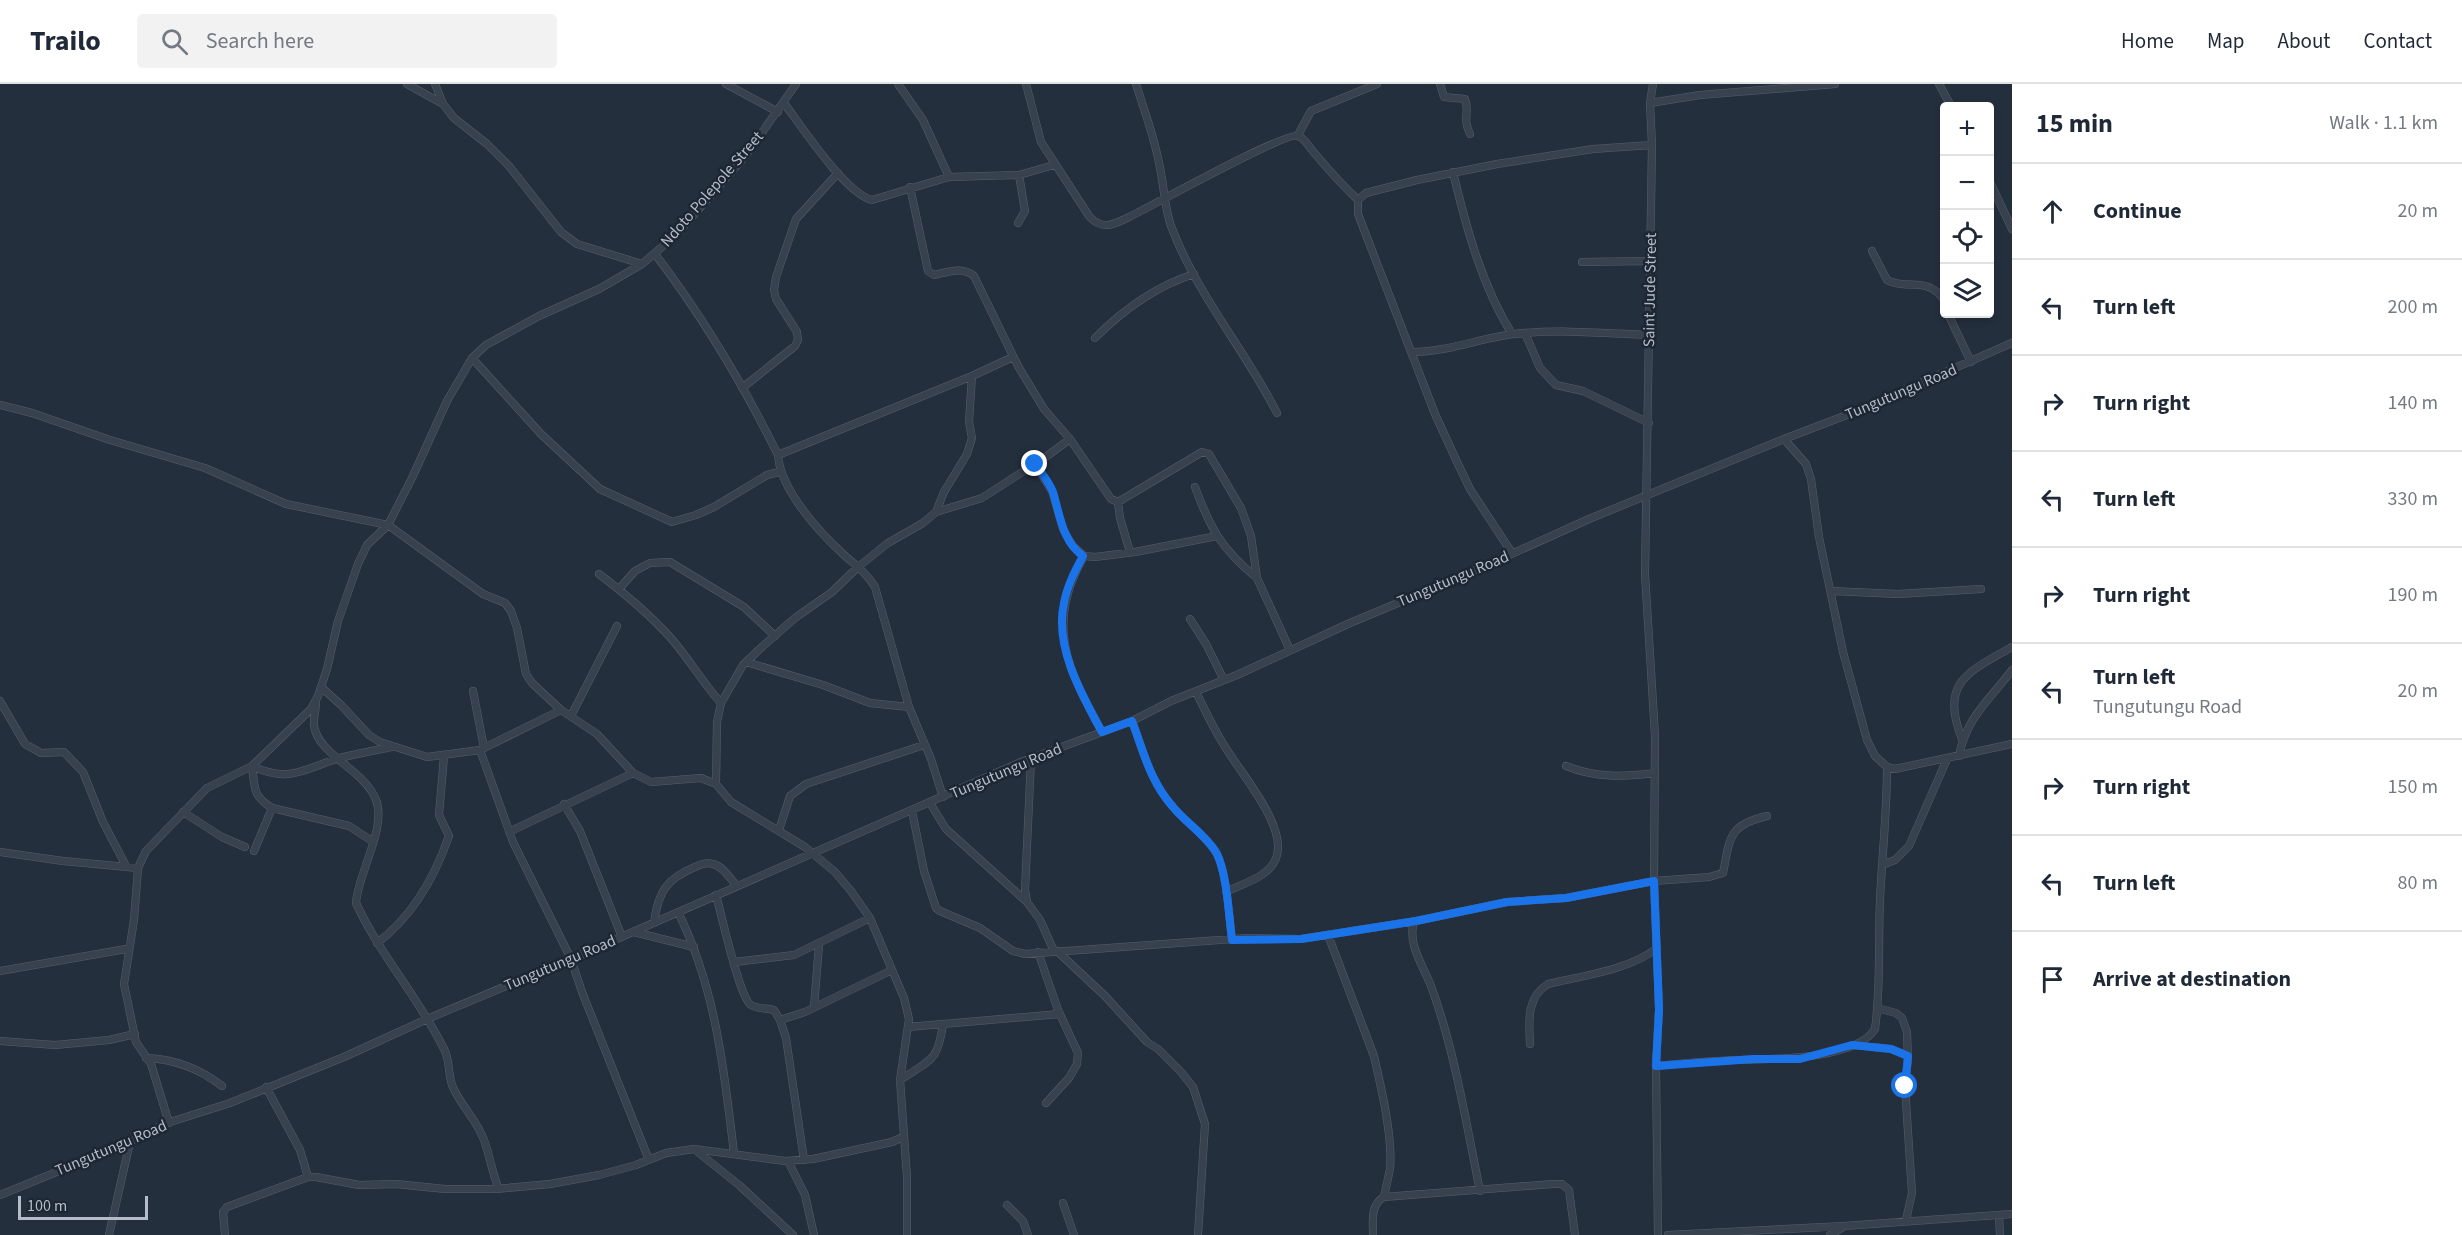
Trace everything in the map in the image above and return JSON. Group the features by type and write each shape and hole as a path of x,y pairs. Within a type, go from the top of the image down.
{"street":[{"path":"407,84 443,104"},
{"path":"435,84 443,104 454,118 487,144 509,166 561,232 577,244 642,264"},
{"path":"726,84 778,112"},
{"name":"Ndoto Polepole Street","path":"472,358 486,345 539,316 599,288 642,264 655,254 747,154 796,84"},
{"path":"898,84 924,120 949,177"},
{"path":"1026,84 1041,142 1089,216 1095,224 1101,226 1119,222 1267,145 1291,135 1298,135 1304,140 1332,176 1358,200 1358,214 1435,414 1470,489 1512,553"},
{"path":"1136,84 1160,164 1164,198 1172,227 1211,308 1254,369 1277,413"},
{"path":"1298,135 1311,111 1377,84"},
{"path":"1440,84 1444,97 1465,99 1467,103 1464,122 1470,134"},
{"name":"Saint Jude Street","path":"1653,84 1650,103 1652,144 1645,574 1655,773 1654,881 1659,1009 1656,1066 1658,1235"},
{"path":"1650,103 1700,95 1834,84"},
{"path":"1939,84 1949,102"},
{"path":"784,103 838,173 863,198 872,200 949,177 1019,175 1054,165"},
{"path":"1358,200 1366,193 1453,172 1593,149 1652,144"},
{"path":"1453,172 1480,265 1499,313 1512,334"},
{"path":"742,388 795,346 798,340 797,332 776,299 774,290 776,277 796,219 838,173"},
{"path":"1018,223 1025,211 1019,175"},
{"path":"910,188 928,271 934,276 968,271 974,276 1013,357 1044,409 1070,439 1111,499 1118,502"},
{"path":"1994,192 2012,229"},
{"path":"1872,250 1887,280 1914,283 1940,294"},
{"path":"655,254 707,327 778,455 779,472 806,514 842,553 869,577 875,587 909,707 943,798"},
{"path":"1582,262 1650,261"},
{"path":"1095,338 1124,312 1166,285 1194,274"},
{"path":"1950,318 1971,362"},
{"path":"1413,352 1525,333 1561,331 1649,335"},
{"path":"1525,333 1540,368 1556,386 1583,391 1649,423"},
{"name":"Tungutungu Road","path":"0,1196 130,1142 169,1123 230,1103 344,1058 426,1019 572,959 1031,759 1132,721 1512,553 2011,345"},
{"path":"778,455 838,428 898,407 1013,357"},
{"path":"169,1123 159,1086 136,1042 124,984 134,920 138,867 146,851 207,788 252,766 311,709 321,687 358,564 367,545 388,525 447,401 472,358 541,434 600,489 660,518 672,522 696,516 766,475 779,472"},
{"path":"936,512 944,492 967,454 972,438 969,422 972,376"},
{"path":"0,405 32,412 110,440 205,468 286,504 388,525 483,594 505,603 511,610 517,628 526,674 561,711 597,734 633,772 651,782 701,778 716,784 732,802 814,854 840,878 870,918 904,998 909,1019 900,1080 907,1177 907,1235"},
{"path":"716,784 717,722 721,703 746,662 795,618 832,592 888,543 923,523 936,512 982,498 1070,439"},
{"path":"1784,439 1801,457 1811,479 1819,537 1843,652 1867,740 1875,756 1887,767 1914,766 2012,744"},
{"path":"1118,502 1202,452 1209,454 1241,508 1251,536 1257,578 1290,650"},
{"path":"1035,464 1052,491 1064,529 1072,545 1083,556 1095,557 1130,552 1217,536"},
{"path":"1195,487 1210,526 1232,558 1257,578"},
{"path":"1118,502 1130,552"},
{"path":"1083,556 1069,585 1063,606 1063,631 1078,687 1102,732"},
{"path":"619,589 635,571 650,563 670,562 744,608 776,636"},
{"path":"599,574 637,602 671,638 721,703"},
{"path":"1831,591 1898,594 1981,590"},
{"path":"1190,619 1206,644 1224,680"},
{"path":"571,716 617,626"},
{"path":"1962,739 1953,710 1958,685 1974,671 2012,647"},
{"path":"746,662 823,685 870,703 909,707"},
{"path":"1959,756 1962,739 1980,708 2012,670"},
{"path":"321,687 369,735 392,747 427,757 482,749 561,711"},
{"path":"473,691 482,749 509,832 523,865 572,959 582,992 650,1160"},
{"path":"1196,692 1224,746 1261,800 1278,838 1279,853 1266,872 1226,892"},
{"path":"316,700 315,729 338,759 356,773 376,799 379,811 356,903 377,943 445,1051 448,1074 459,1099 479,1128 499,1189"},
{"path":"0,701 25,744 41,753 64,752 84,772 103,822 126,866"},
{"path":"1132,721 1151,776 1174,808 1217,855 1226,892 1232,940"},
{"path":"779,831 790,796 806,784 924,745"},
{"path":"252,766 276,774 292,775 338,759 392,747"},
{"path":"377,943 399,924 416,903 447,844 449,836 439,815 444,756"},
{"path":"1027,902 1026,833 1031,759"},
{"path":"1882,865 1895,860 1909,846 1947,759"},
{"path":"252,766 255,793 261,802 272,808 349,826 372,841"},
{"path":"1566,766 1579,772 1608,777 1655,773"},
{"path":"1656,1066 1800,1059 1852,1045 1872,1034 1875,1029 1877,1008 1882,865 1887,815 1887,767"},
{"path":"509,832 633,772"},
{"path":"930,803 946,829 1027,902 1040,920 1055,951 1105,996 1147,1042 1158,1049 1181,1072 1193,1087 1205,1124 1198,1235"},
{"path":"564,804 580,831 622,937"},
{"path":"254,851 272,808"},
{"path":"912,811 924,872 936,908 981,928 1013,951 1025,954 1232,940 1301,939 1414,921 1507,902 1566,898 1654,881 1709,877 1723,873 1727,846 1734,832 1750,820 1767,816"},
{"path":"183,812 222,837 245,847"},
{"path":"0,852 63,861 138,867"},
{"path":"654,923 657,904 665,886 682,872 706,862 715,864 737,886"},
{"path":"716,895 747,1001 756,1007 774,1010 786,1038 804,1160"},
{"path":"678,912 694,947 718,1030 734,1154"},
{"path":"734,962 794,955 819,945 870,918"},
{"path":"1414,921 1412,936 1431,987 1458,1083 1480,1191"},
{"path":"634,932 694,947"},
{"path":"1328,935 1377,1069 1390,1168 1384,1197"},
{"path":"814,1007 819,945"},
{"path":"1530,1044 1530,1006 1534,996 1542,988 1548,984 1628,964 1647,957 1657,948"},
{"path":"0,971 126,949"},
{"path":"1038,952 1060,1014 1077,1053 1077,1064 1069,1078 1046,1103"},
{"path":"780,1020 814,1007 892,970"},
{"path":"1877,1008 1896,1013 1902,1018 1906,1032 1908,1056 1905,1086 1912,1193 1906,1220"},
{"path":"908,1028 1060,1014"},
{"path":"900,1080 935,1056 939,1048 943,1025"},
{"path":"0,1041 55,1045 109,1040 135,1034"},
{"path":"1852,1045 1891,1049 1908,1056"},
{"path":"146,1058 166,1060 195,1068 222,1086"},
{"path":"266,1087 300,1150 308,1177"},
{"path":"225,1235 223,1212 227,1207 308,1177 359,1185 396,1184 445,1189 499,1189 550,1184 599,1175 666,1153 694,1149 788,1161 877,1146 903,1137"},
{"path":"109,1235 130,1142"},
{"path":"694,1149 746,1191 793,1235"},
{"path":"788,1161 805,1195 814,1235"},
{"path":"1373,1235 1374,1208 1378,1200 1384,1197 1554,1184 1567,1186 1575,1235"},
{"path":"1063,1203 1074,1235"},
{"path":"1007,1205 1023,1221 1028,1235"},
{"path":"1668,1235 2012,1214"},
{"path":"2000,1215 2000,1235"},
{"path":"1830,1235 1844,1226"}],"route":[{"path":"1035,464 1052,491 1064,529 1072,545 1083,556 1069,585 1063,606 1063,631 1072,672 1078,687 1102,732 1132,721 1156,785 1217,855 1226,892 1232,940 1301,939 1416,921 1507,902 1534,898 1566,898 1654,881 1659,1009 1656,1066 1691,1062 1800,1059 1852,1045 1870,1046 1891,1049 1908,1056 1905,1086"}]}
